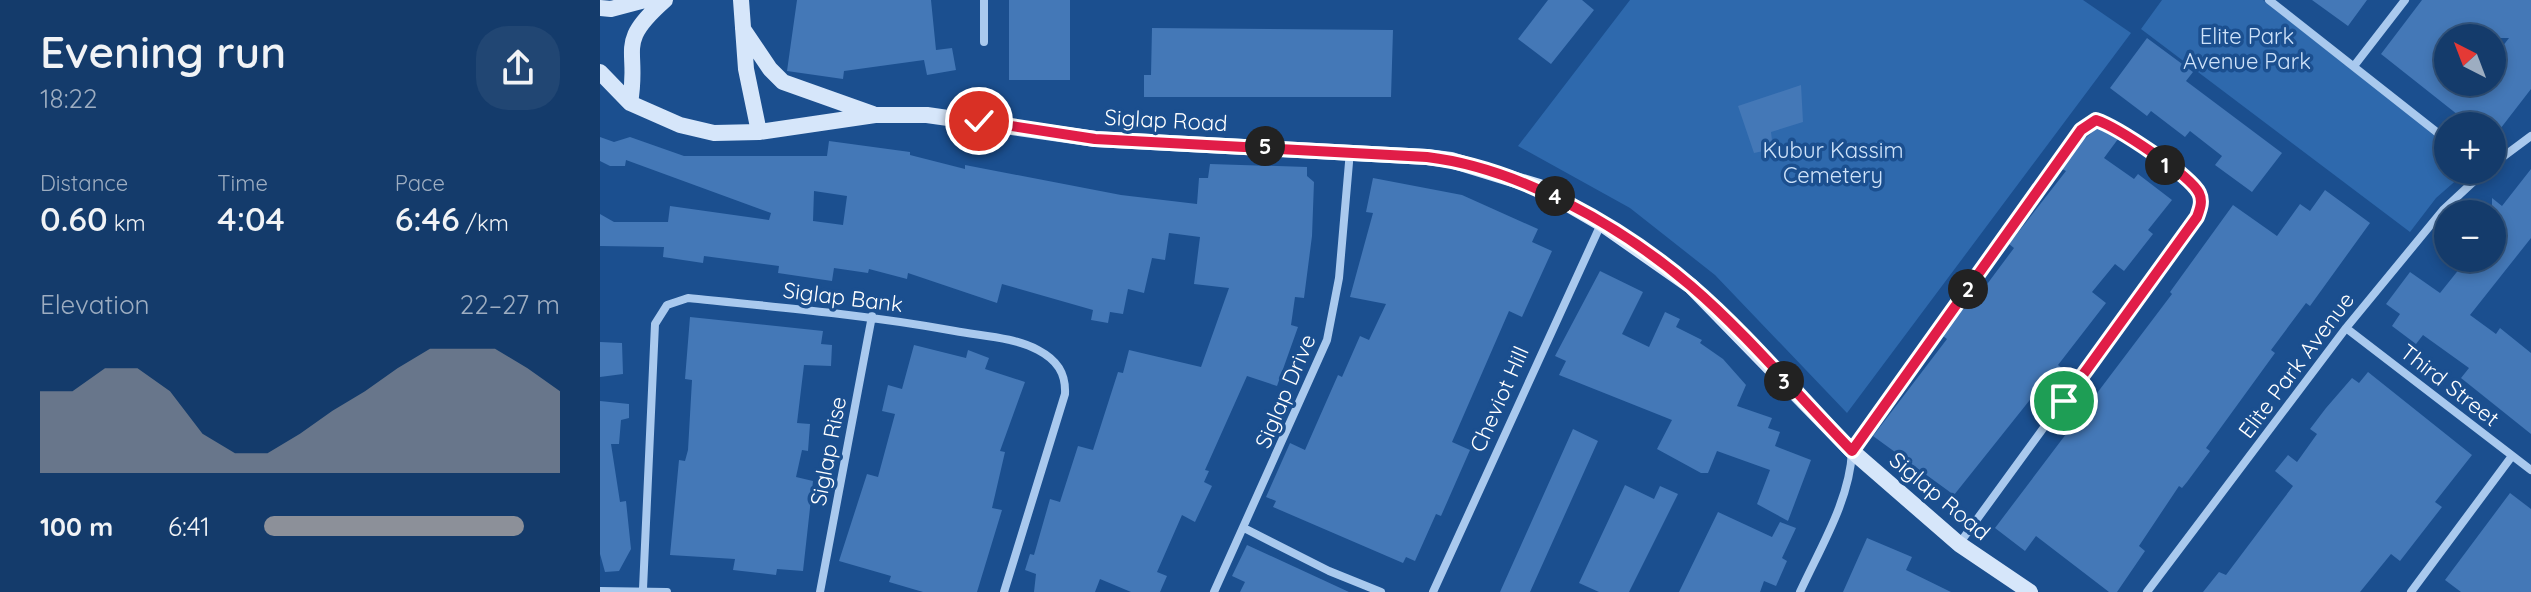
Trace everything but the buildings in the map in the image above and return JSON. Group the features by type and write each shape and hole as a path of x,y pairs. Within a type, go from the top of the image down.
{"main road":[{"path":"600,8 611,9 645,0"},
{"path":"630,103 632,35 665,0"},
{"path":"741,0 759,132"},
{"path":"743,29 770,69 783,82 875,115"},
{"name":"Siglap Road","path":"600,72 630,103 698,131 734,135 875,115 950,117 1095,139 1344,150 1451,160 1539,187 1601,223 1691,286 1852,460 1959,544 2030,592"}],"street":[{"path":"984,0 984,42"},
{"path":"2269,0 2434,130"},
{"path":"2354,66 2405,0"},
{"path":"1800,592 1852,460 2072,142 2091,120 2104,122 2188,180 2201,196 2197,217 1959,544"},
{"path":"2506,155 2531,136"},
{"name":"Siglap Drive","path":"1214,592 1327,340 1342,249 1350,150 1344,150"},
{"name":"Elite Park Avenue","path":"2147,592 2346,328 2443,210 2471,184"},
{"name":"Cheviot Hill","path":"1433,592 1523,386 1601,223"},
{"name":"Siglap Bank","path":"643,589 654,327 662,310 673,302 688,298 872,316 1021,344 1037,349 1061,369 1065,380 1060,412 1004,592"},
{"name":"Siglap Rise","path":"820,592 872,316"},
{"name":"Third Street","path":"2346,328 2531,470"},
{"path":"2411,592 2512,456"},
{"path":"1244,528 1329,571 1381,592"},
{"path":"600,591 643,589 667,592"}],"green space":[{"name":"Kubur Kassim Cemetery","path":"1630,0 2083,0 2131,33 1847,413 1715,275 1630,208 1518,146"},
{"name":"Elite Park Avenue Park","path":"2162,0 2263,0 2434,134 2434,184 2452,184 2434,200 2410,232 2141,29"}],"route":[{"path":"979,121 1095,139 1344,150 1427,157 1451,160 1539,187 1601,223 1691,286 1852,451 2081,130 2091,120 2104,122 2188,180 2201,196 2201,207 2197,217 2064,401"}]}
